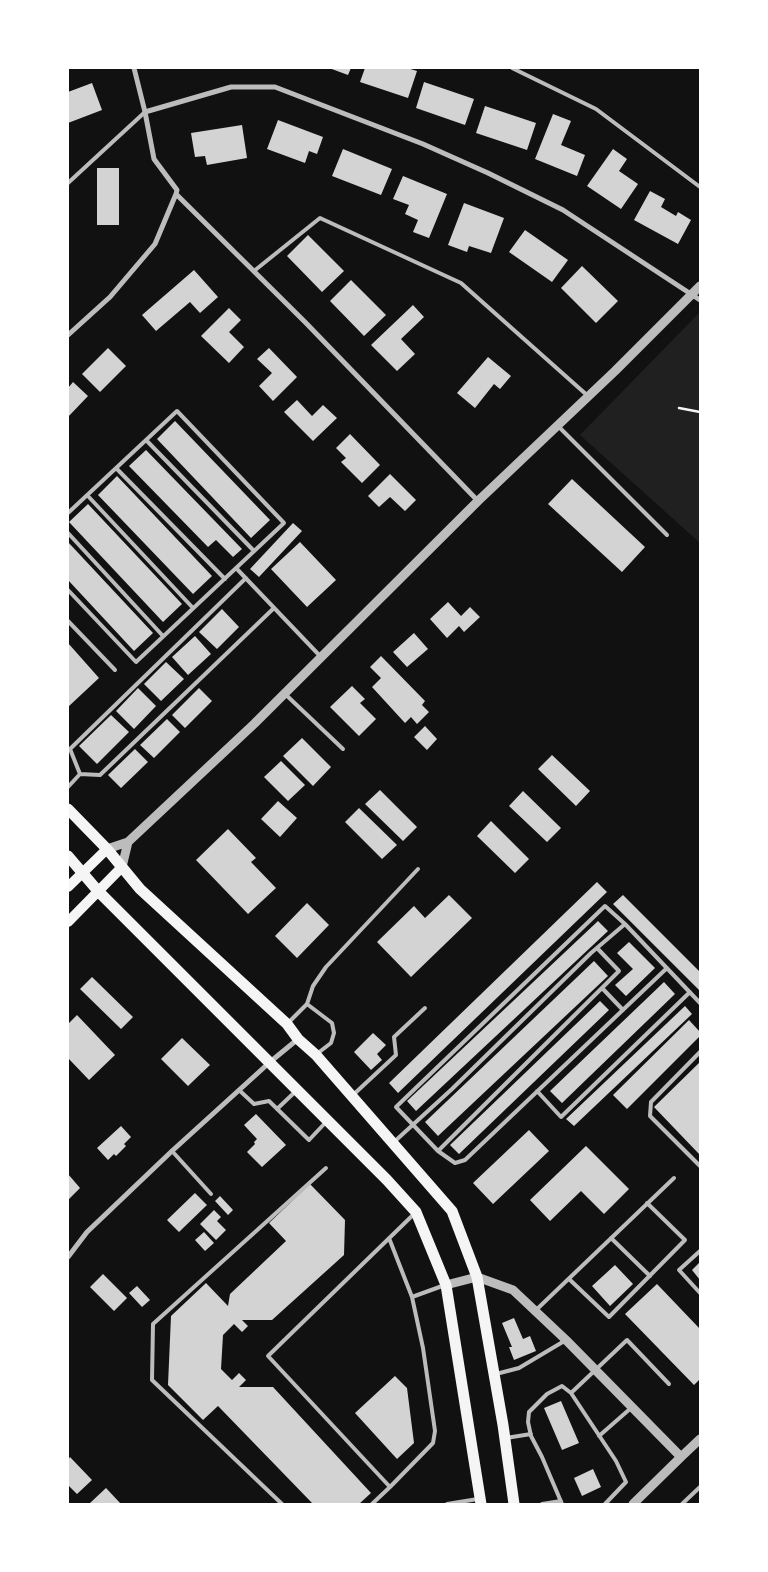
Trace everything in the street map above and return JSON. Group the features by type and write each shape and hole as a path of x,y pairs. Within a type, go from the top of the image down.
{"main road":[{"path":"68,809 107,849 140,889 286,1024 298,1040 316,1055 452,1211 477,1277 505,1438 514,1504"},
{"path":"68,887 82,871 107,849"},
{"path":"68,856 98,891 270,1062 416,1212 446,1284 480,1502"},
{"path":"68,922 122,867"}],"street":[{"path":"68,335 110,297 155,244 177,190 154,158 134,68"},
{"path":"145,112 231,87 275,86 424,144 563,210 700,300"},
{"path":"176,194 254,271 478,501"},
{"path":"107,849 128,842 254,724 478,501 589,396 700,286"},
{"path":"122,867 128,842"},
{"path":"68,1258 87,1232 172,1151 270,1062 298,1040"},
{"path":"446,1284 477,1277 512,1290 566,1340 681,1457"},
{"path":"633,1504 700,1439"}],"lane":[{"path":"512,68 596,110 700,186"},
{"path":"68,184 145,112"},
{"path":"254,271 320,218 461,282 589,396"},
{"path":"68,513 177,411 284,524 136,662 68,590"},
{"path":"558,426 667,535"},
{"path":"146,440 254,551"},
{"path":"116,468 225,578"},
{"path":"87,495 193,608"},
{"path":"68,533 163,636"},
{"path":"236,568 320,657"},
{"path":"80,774 70,749 246,578"},
{"path":"80,774 100,776 274,608"},
{"path":"68,621 115,670"},
{"path":"284,693 343,749"},
{"path":"68,787 80,774"},
{"path":"286,1024 308,1004 313,986 326,967 418,869"},
{"path":"667,968 465,1160 455,1163 438,1152 396,1107 605,906 625,924 690,992 700,1003"},
{"path":"393,1143 597,948 625,924"},
{"path":"438,1152 618,971 597,948"},
{"path":"602,988 623,1010"},
{"path":"537,1091 560,1116 690,992"},
{"path":"308,1004 332,1023 334,1033 331,1043 316,1055"},
{"path":"352,1096 396,1056 394,1037 425,1008"},
{"path":"700,1052 651,1102 650,1116 700,1166"},
{"path":"240,1090 254,1104 269,1101 309,1140 327,1120"},
{"path":"277,1109 297,1090"},
{"path":"172,1151 211,1194"},
{"path":"282,1504 152,1380 153,1324 326,1168"},
{"path":"535,1311 674,1178"},
{"path":"569,1279 609,1317 685,1240 648,1203"},
{"path":"390,1487 268,1356 416,1212"},
{"path":"372,1504 433,1443 435,1432 423,1348 412,1297 389,1238"},
{"path":"611,1238 650,1276"},
{"path":"700,1251 678,1270 700,1293"},
{"path":"412,1297 446,1284"},
{"path":"494,1375 519,1368 566,1340"},
{"path":"571,1393 627,1340 669,1384"},
{"path":"542,1504 562,1503 531,1434 528,1422 529,1412 548,1394 562,1386 571,1393 616,1461 626,1482 605,1504"},
{"path":"599,1436 632,1406"},
{"path":"505,1438 531,1434"},
{"path":"682,1504 700,1487"},
{"path":"447,1504 480,1502"}],"path":[{"path":"679,408 700,412"}],"shaded area":[{"path":"700,314 700,543 580,435"}],"building":[{"path":"329,68 351,68 348,75"},
{"path":"365,68 407,68 417,71 408,98 360,82"},
{"path":"424,82 474,99 465,125 416,108"},
{"path":"92,83 102,110 68,123 68,92"},
{"path":"485,106 536,123 527,150 476,133"},
{"path":"553,114 571,121 561,145 585,155 577,176 535,159"},
{"path":"278,120 323,137 317,154 309,151 305,163 267,149"},
{"path":"242,125 247,158 207,165 205,156 195,157 191,133"},
{"path":"343,149 392,169 381,195 332,176"},
{"path":"613,149 627,159 619,171 638,184 621,209 587,186"},
{"path":"97,168 119,168 119,225 97,225"},
{"path":"403,176 447,194 429,238 413,232 418,220 405,214 409,205 393,199"},
{"path":"650,191 665,199 661,207 676,216 678,212 691,220 678,244 634,220"},
{"path":"464,203 504,218 491,253 469,246 467,252 448,245"},
{"path":"525,230 568,260 552,282 509,252"},
{"path":"308,235 344,271 322,292 287,256"},
{"path":"582,266 618,301 596,323 561,288"},
{"path":"194,270 218,297 200,313 190,302 156,331 142,315"},
{"path":"351,280 386,315 364,336 330,301"},
{"path":"413,305 424,317 401,339 415,354 397,371 371,345"},
{"path":"229,308 241,320 229,332 244,347 229,363 201,336"},
{"path":"108,348 126,366 100,392 82,374"},
{"path":"269,348 297,377 273,401 259,386 272,373 257,359"},
{"path":"488,357 511,376 500,389 494,384 475,408 457,393"},
{"path":"73,382 88,396 68,417 68,388"},
{"path":"297,400 312,416 323,405 337,418 313,441 284,412"},
{"path":"175,421 270,520 251,538 157,439"},
{"path":"350,434 380,465 362,483 341,462 346,458 336,448"},
{"path":"146,450 242,549 233,557 216,540 208,547 129,466"},
{"path":"390,474 416,500 405,511 390,497 379,507 368,496"},
{"path":"117,476 212,576 193,594 98,495"},
{"path":"572,479 645,547 622,572 548,504"},
{"path":"88,504 182,604 163,622 69,522"},
{"path":"293,523 302,531 259,577 250,569"},
{"path":"68,542 153,633 134,651 68,580"},
{"path":"300,542 336,580 307,607 271,569"},
{"path":"448,602 461,616 470,607 480,617 464,632 459,626 447,638 430,619"},
{"path":"222,609 239,627 217,649 199,632"},
{"path":"414,633 428,649 407,667 393,652"},
{"path":"195,636 211,654 188,675 172,657"},
{"path":"68,643 99,678 68,707"},
{"path":"381,656 425,701 422,705 429,712 417,724 411,717 405,723 372,687 381,678 370,667"},
{"path":"166,662 184,679 161,701 144,684"},
{"path":"352,686 365,699 360,703 376,719 359,736 330,707"},
{"path":"138,688 156,706 134,729 116,711"},
{"path":"199,688 212,701 185,728 172,715"},
{"path":"111,715 129,732 97,764 79,746"},
{"path":"167,719 180,732 154,758 140,745"},
{"path":"425,726 437,739 427,750 414,737"},
{"path":"302,738 331,767 313,786 283,756"},
{"path":"135,749 148,762 121,788 108,775"},
{"path":"552,755 590,791 576,806 538,769"},
{"path":"281,761 305,785 288,801 264,777"},
{"path":"380,790 417,827 403,841 365,804"},
{"path":"523,791 561,828 547,842 509,806"},
{"path":"278,801 297,818 280,837 261,819"},
{"path":"359,808 397,845 382,859 345,822"},
{"path":"491,821 529,859 515,873 477,836"},
{"path":"228,829 256,858 251,862 276,888 248,914 196,860"},
{"path":"597,882 607,892 398,1093 389,1083"},
{"path":"449,895 472,918 411,977 377,942 414,906 425,918"},
{"path":"623,895 700,972 700,991 613,904"},
{"path":"307,903 329,925 297,958 275,936"},
{"path":"598,921 608,931 416,1111 407,1101"},
{"path":"629,942 655,968 626,996 615,985 633,969 617,953"},
{"path":"594,961 608,976 438,1136 425,1122"},
{"path":"92,977 133,1017 121,1029 80,989"},
{"path":"664,982 675,994 562,1103 550,1091"},
{"path":"600,1001 609,1010 459,1154 450,1145"},
{"path":"685,1006 692,1014 574,1126 566,1119"},
{"path":"77,1015 115,1055 89,1080 68,1058 68,1024"},
{"path":"689,1020 700,1032 700,1036 627,1109 613,1095"},
{"path":"373,1033 386,1045 377,1054 382,1060 371,1070 354,1052"},
{"path":"182,1038 210,1065 188,1086 161,1059"},
{"path":"700,1062 700,1155 654,1107"},
{"path":"256,1114 286,1145 262,1167 247,1152 257,1139 244,1125"},
{"path":"121,1126 131,1137 124,1144 126,1146 116,1156 114,1154 108,1160 97,1148"},
{"path":"529,1130 549,1151 493,1204 473,1183"},
{"path":"586,1146 629,1189 604,1214 581,1191 550,1221 530,1200"},
{"path":"68,1174 80,1188 68,1200"},
{"path":"310,1184 345,1220 344,1255 272,1320 242,1320 248,1326 242,1332 234,1324 223,1335 221,1369 232,1380 239,1373 246,1380 239,1387 273,1387 371,1493 359,1504 313,1504 218,1406 203,1420 168,1385 171,1316 206,1283 228,1306 230,1294 286,1241 269,1223"},
{"path":"195,1193 207,1205 179,1232 167,1220"},
{"path":"220,1196 233,1210 228,1215 215,1201"},
{"path":"214,1210 221,1217 217,1221 226,1230 216,1240 200,1224"},
{"path":"204,1232 214,1243 205,1251 195,1240"},
{"path":"700,1262 700,1280 692,1270"},
{"path":"615,1265 633,1284 610,1306 592,1286"},
{"path":"103,1274 127,1298 114,1311 90,1287"},
{"path":"657,1284 700,1329 700,1379 694,1385 625,1314"},
{"path":"137,1286 150,1300 142,1307 129,1293"},
{"path":"514,1318 523,1339 530,1336 536,1351 514,1360 509,1347 512,1347 502,1323"},
{"path":"395,1376 407,1388 414,1443 397,1459 355,1413"},
{"path":"561,1401 579,1443 562,1450 544,1408"},
{"path":"70,1457 92,1480 77,1494 68,1485 68,1460"},
{"path":"593,1469 601,1487 582,1496 574,1478"},
{"path":"106,1488 121,1504 90,1503"}]}
